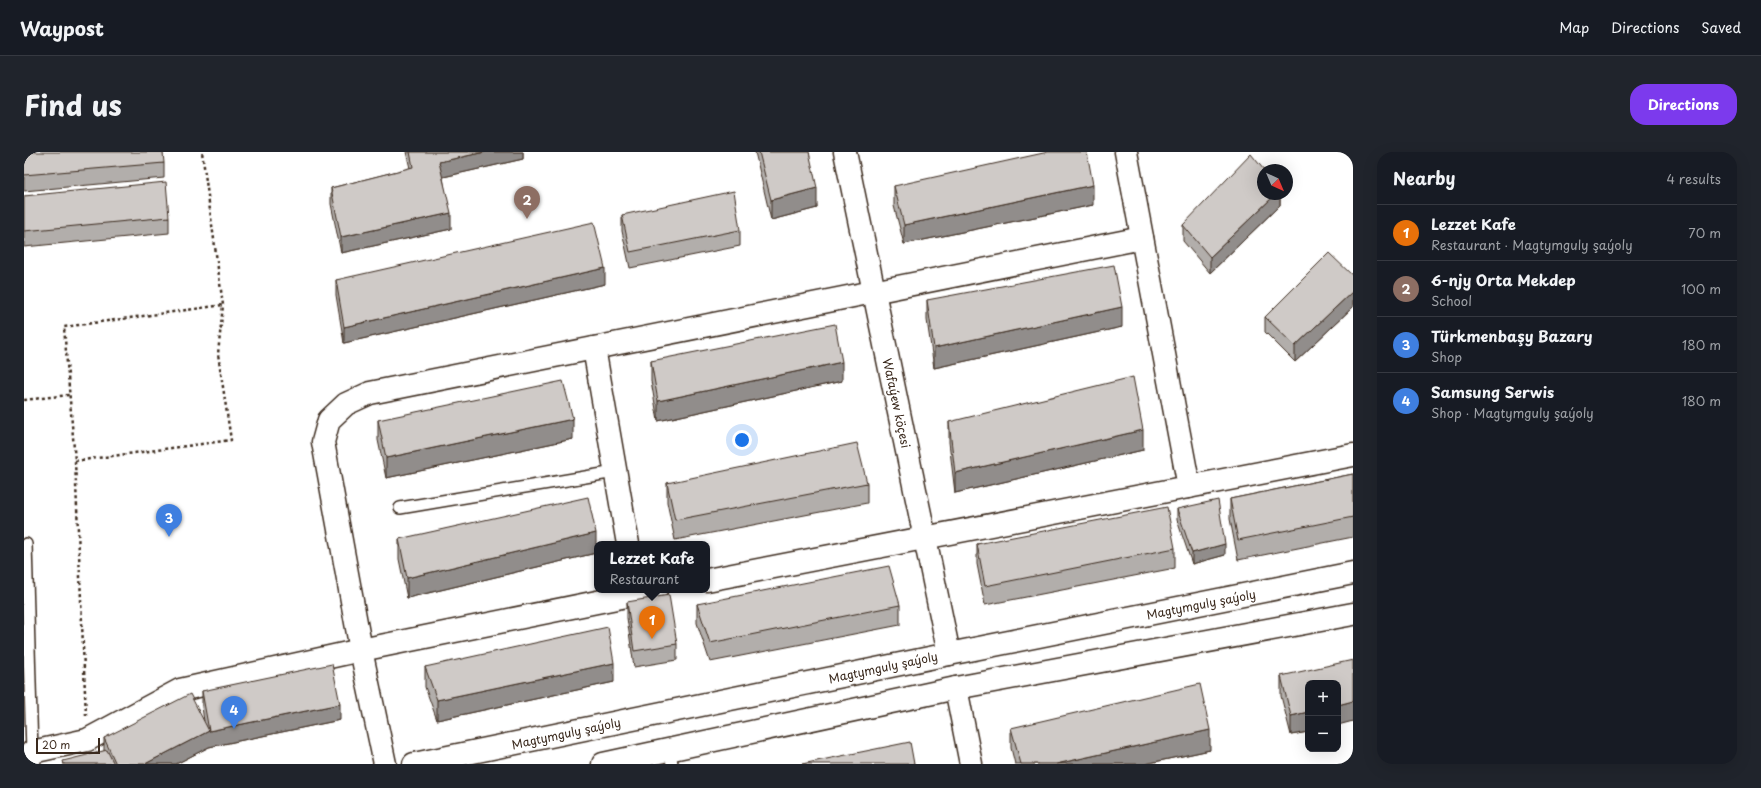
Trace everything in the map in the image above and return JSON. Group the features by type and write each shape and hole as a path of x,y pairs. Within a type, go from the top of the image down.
{"street":[{"name":"Wafaýew köçesi","path":"846,152 949,654"},
{"path":"1126,152 1189,487"},
{"path":"385,764 361,650 323,442 329,420 346,404 370,393 1142,238"},
{"path":"594,348 627,541"},
{"path":"710,579 1353,455"},
{"name":"Magtymguly şaýoly","path":"414,764 1353,573"},
{"path":"30,758 87,740 180,690 361,650 633,593"},
{"path":"602,764 671,757 956,688 1353,614"},
{"path":"956,688 971,764"}],"lane":[{"path":"400,508 615,472"},
{"path":"26,544 30,758"}],"path":[{"path":"74,461 232,440 218,354 223,305 202,152"},
{"path":"87,740 74,461 64,327 223,305"},
{"path":"24,400 69,395"}],"building":[{"path":"24,152 163,152 164,163 24,175"},
{"path":"410,152 485,152 439,162 451,213 341,237 331,188 413,167"},
{"path":"759,152 809,152 817,188 771,200"},
{"path":"1048,152 1087,152 1093,185 904,225 894,186"},
{"path":"1251,154 1259,164 1257,164 1257,200 1270,200 1210,257 1183,225"},
{"path":"166,182 169,217 24,231 24,196"},
{"path":"734,191 740,230 630,252 622,215"},
{"path":"594,222 605,268 344,327 336,280"},
{"path":"1329,253 1353,276 1353,291 1295,346 1265,317"},
{"path":"1114,265 1122,307 934,348 927,300"},
{"path":"835,324 842,362 658,401 651,361"},
{"path":"1133,377 1143,430 955,473 949,422"},
{"path":"563,381 573,419 386,458 378,420"},
{"path":"857,443 867,483 675,520 667,483"},
{"path":"1353,474 1353,517 1238,540 1230,499"},
{"path":"588,497 596,533 407,578 399,539"},
{"path":"1218,500 1225,544 1192,553 1177,509"},
{"path":"1167,507 1175,548 985,586 977,544"},
{"path":"889,566 900,605 710,643 697,604"},
{"path":"669,595 677,644 634,651 627,602"},
{"path":"608,627 614,663 437,700 425,667"},
{"path":"1353,660 1353,701 1341,704 1341,680 1305,680 1305,713 1291,716 1281,676"},
{"path":"332,664 340,704 209,731 202,691"},
{"path":"1200,684 1210,730 1056,764 1021,764 1011,728"},
{"path":"190,694 209,731 145,764 116,764 104,738"},
{"path":"910,742 914,764 802,764"},
{"path":"107,750 114,764 64,764 63,761"}],"place":[{"name":"6-njy Orta Mekdep","path":"527,219"},
{"name":"Türkmenbaşy Bazary","path":"169,537"},
{"name":"Lezzet Kafe","path":"652,639"},
{"name":"Samsung Serwis","path":"234,729"}]}
